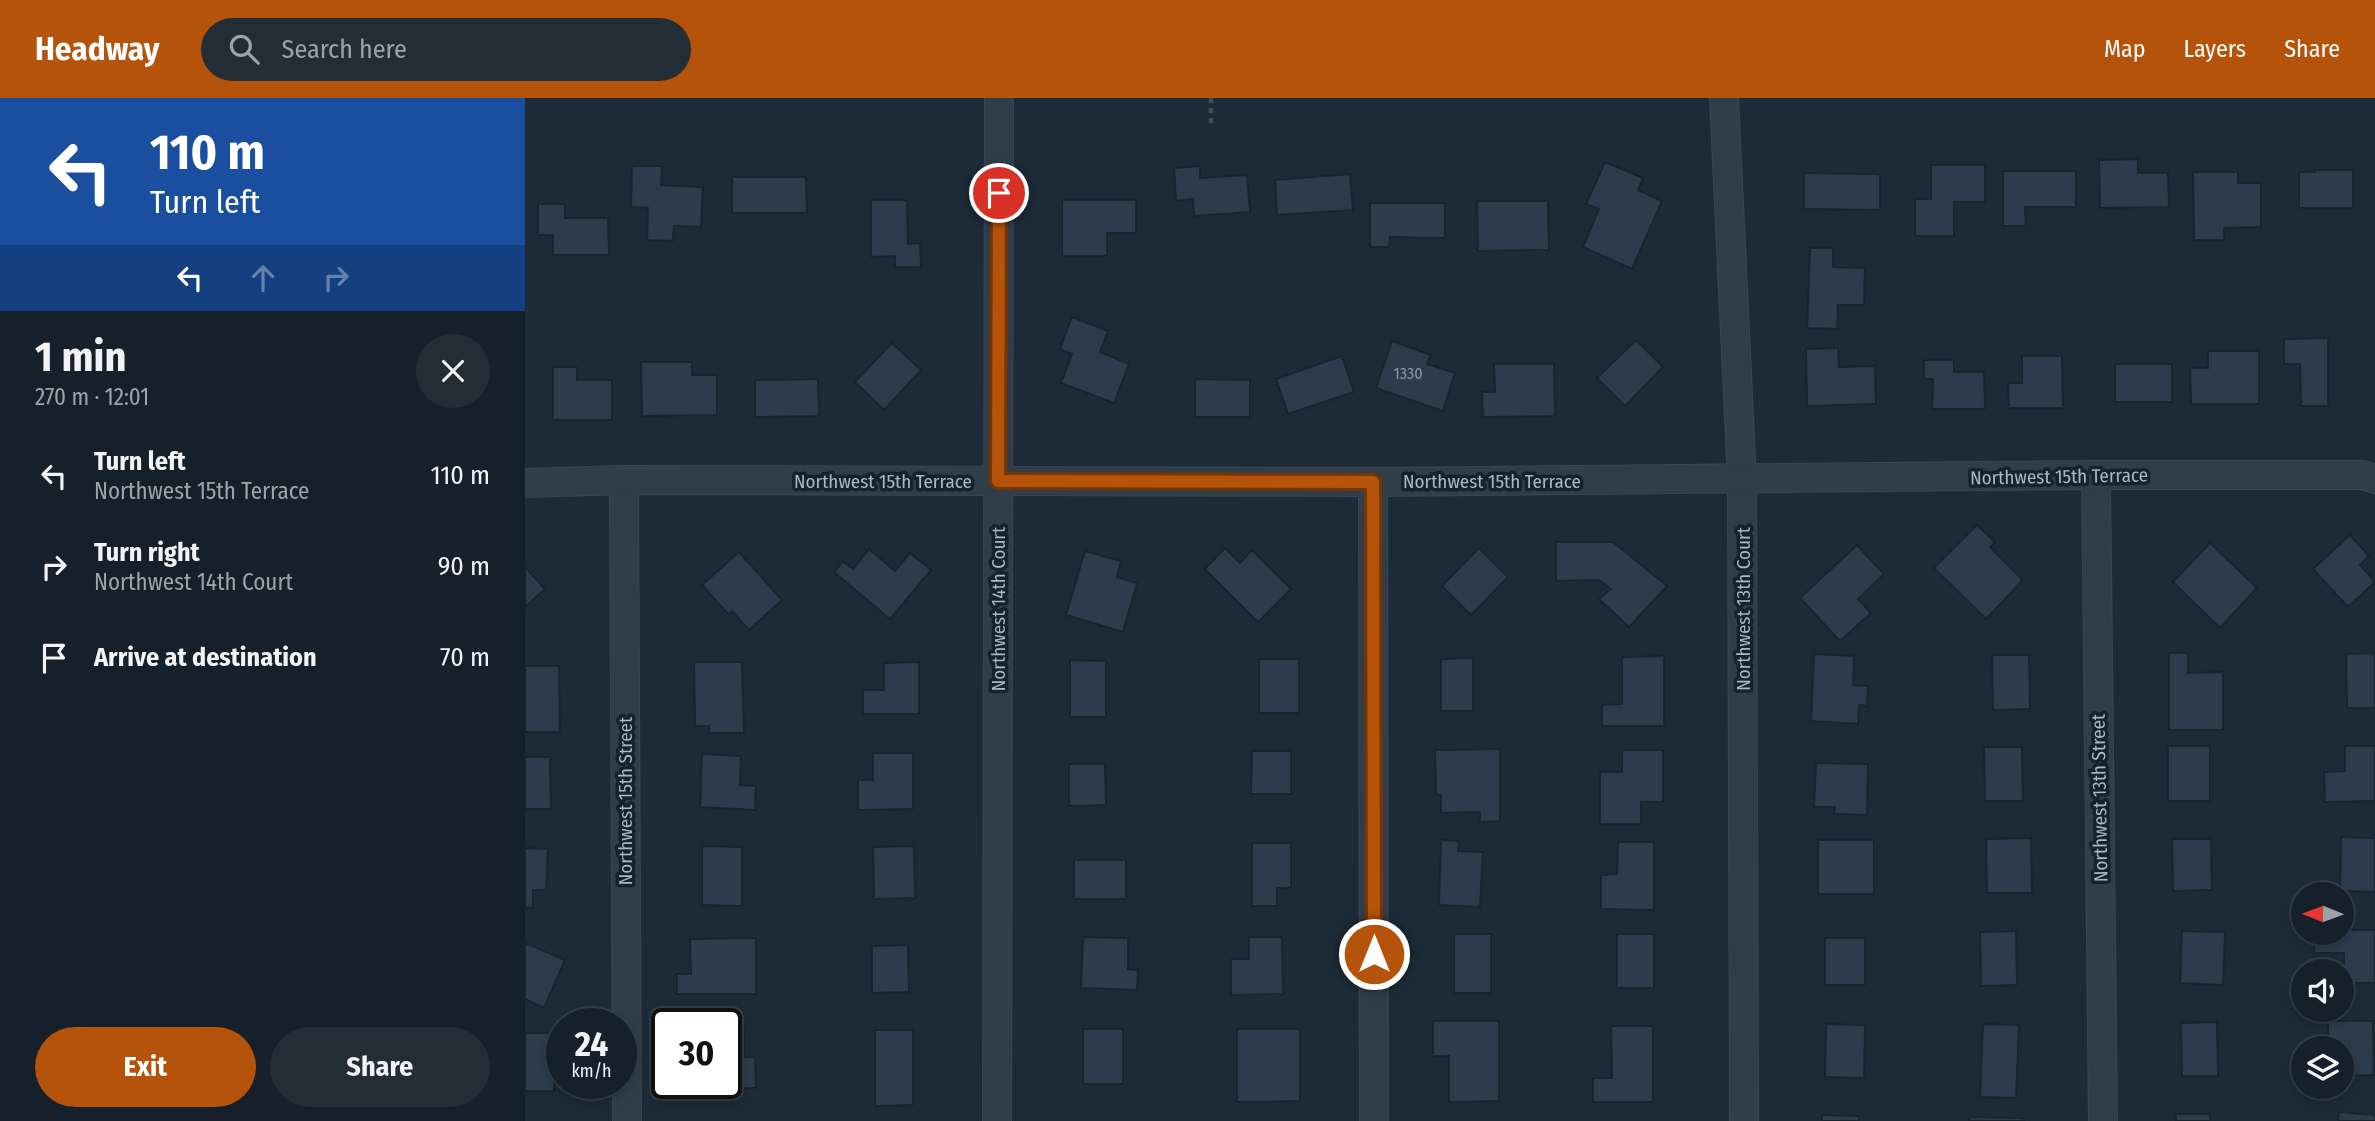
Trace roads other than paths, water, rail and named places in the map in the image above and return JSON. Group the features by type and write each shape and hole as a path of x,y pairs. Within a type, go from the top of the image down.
{"street":[{"name":"Northwest 14th Court","path":"997,1121 999,98"},
{"name":"Northwest 13th Court","path":"1724,98 1742,480 1744,1121"},
{"name":"Northwest 15th Terrace","path":"525,483 624,480 1373,482 2096,475 2363,475 2375,479"},
{"name":"Northwest 13th Street","path":"2096,475 2103,1121"},
{"name":"Northwest 15th Street","path":"624,480 627,1121"},
{"path":"1373,482 1374,1121"}]}
